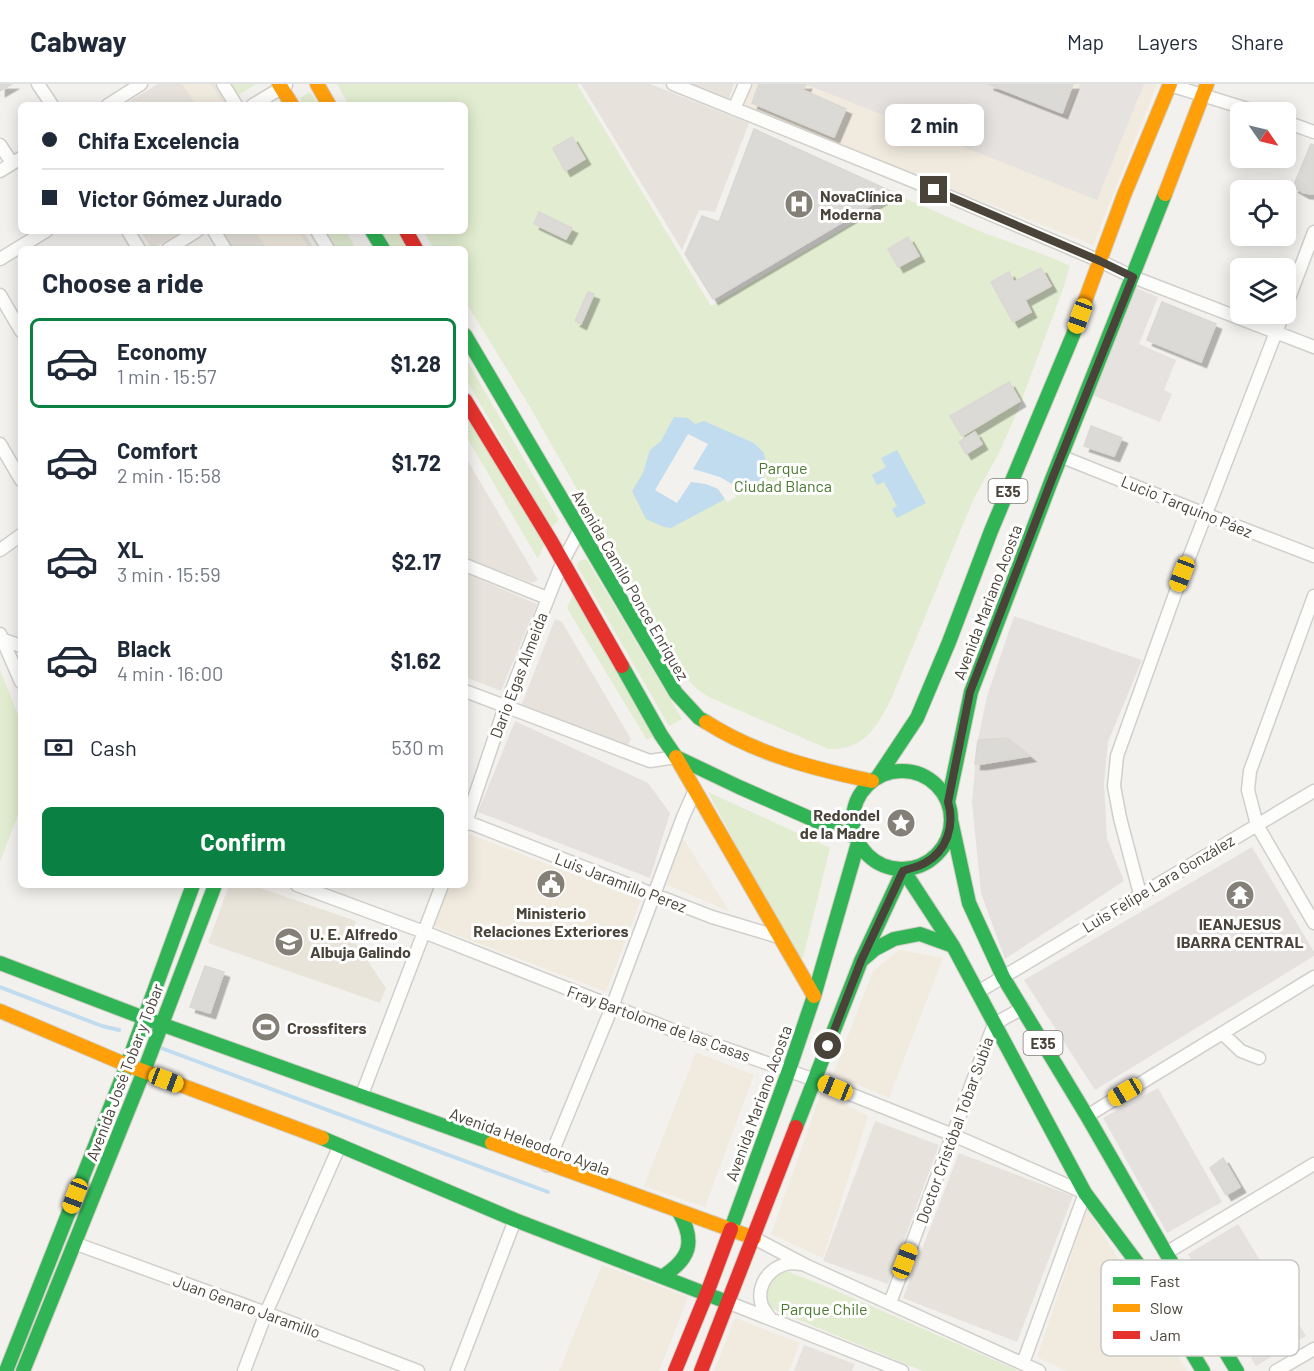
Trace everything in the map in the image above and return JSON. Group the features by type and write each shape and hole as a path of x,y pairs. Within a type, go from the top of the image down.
{"main road":[{"path":"317,84 327,102"},
{"path":"282,85 290,102"},
{"name":"Avenida Mariano Acosta","path":"874,780 917,718 991,531 1073,335 1124,195 1170,85"},
{"name":"Avenida Mariano Acosta","path":"948,802 970,692 1060,456 1133,277 1205,90"},
{"name":"Avenida Camilo Ponce Enriquez","path":"468,340 676,693 699,718 727,736 773,755 830,772 874,780"},
{"path":"468,405 551,541 661,735 676,757 814,996"},
{"path":"676,757 857,840 865,853 875,861 886,867 903,871 861,961 701,1371"},
{"path":"874,780 890,773 904,771 918,773 930,780 948,802"},
{"name":"E35","path":"857,840 853,827 855,806 859,797 874,780"},
{"name":"E35","path":"948,802 969,903 1003,977 1170,1260"},
{"name":"E35","path":"951,820 944,846 935,856 924,864 903,871 953,946 1085,1193 1135,1260"},
{"name":"Avenida Mariano Acosta","path":"675,1371 789,1070 842,905 857,840"},
{"name":"Avenida José Tobar y Tobar","path":"6,1371 127,1065 192,888"},
{"name":"Avenida José Tobar y Tobar","path":"24,1371 144,1071 214,888"},
{"path":"861,961 874,949 894,939 920,934 953,946"},
{"name":"Avenida Heleodoro Ayala","path":"0,963 547,1165 754,1238"},
{"path":"0,1011 127,1065 340,1145 515,1220 727,1302"},
{"path":"662,1277 676,1268 685,1256 689,1241 687,1226 679,1212"},
{"name":"E35","path":"1194,1356 1203,1371"},
{"name":"E35","path":"1228,1356 1237,1371"}],"street":[{"path":"38,84 50,102"},
{"path":"223,84 234,102"},
{"path":"673,84 913,181 1133,277 1314,347"},
{"path":"734,110 745,84"},
{"path":"257,102 282,85"},
{"path":"1170,85 1205,90 1233,102"},
{"path":"112,102 133,86"},
{"path":"1296,126 1314,132"},
{"path":"0,145 16,161 0,171"},
{"path":"1296,280 1314,232"},
{"path":"21,246 41,234"},
{"path":"173,246 192,234"},
{"path":"0,259 18,248"},
{"path":"0,295 18,326"},
{"path":"1140,894 1114,786 1117,756 1205,514 1279,324"},
{"path":"0,445 18,475"},
{"name":"Lucio Tarquino Páez","path":"1060,456 1314,556"},
{"name":"Dario Egas Almeida","path":"468,813 505,706 562,563 580,530"},
{"path":"0,550 18,537"},
{"path":"468,566 548,598"},
{"path":"1314,596 1250,771 1248,789 1257,825 1314,923"},
{"path":"2,637 18,645"},
{"path":"2,637 18,675"},
{"path":"468,692 650,761 676,757"},
{"path":"547,1165 612,1006 694,790"},
{"name":"Luis Felipe Lara González","path":"978,992 1314,791"},
{"name":"Luis Jaramillo Perez","path":"468,823 712,917 779,937"},
{"name":"Fray Bartolome de las Casas","path":"305,888 424,932 670,1029 815,1080 953,1135 1085,1193"},
{"path":"361,1097 441,888"},
{"path":"1087,1116 1314,977"},
{"path":"994,1024 1023,1008"},
{"name":"Doctor Cristóbal Tobar Subia","path":"890,1303 994,1024"},
{"path":"1222,1034 1242,1051 1259,1058"},
{"path":"244,1371 266,1313 340,1145"},
{"path":"1166,1253 1314,1164"},
{"path":"1023,1363 1085,1193"},
{"path":"457,1371 515,1220"},
{"name":"Avenida Heleodoro Ayala","path":"754,1238 807,1266 1039,1371"},
{"name":"Juan Genaro Jaramillo","path":"74,1243 418,1371"},
{"path":"771,1320 762,1307 760,1292 765,1277 777,1266 784,1264 792,1262 807,1266"},
{"path":"727,1302 902,1371"},
{"path":"1276,1371 1314,1349"},
{"path":"862,1371 867,1358"}],"shaded area":[{"path":"158,84 214,84 225,102 128,102"},
{"path":"182,84 211,84 223,102 194,102"},
{"path":"581,84 650,84 749,123 715,212 699,210 682,250"},
{"path":"691,84 734,84 729,99"},
{"path":"751,84 1157,84 1093,245 742,106"},
{"path":"805,84 988,84 1067,115 1080,84 1144,84 1097,200"},
{"path":"142,234 178,234 157,246 150,246"},
{"path":"221,234 305,234 312,246 229,246"},
{"path":"257,234 300,234 308,246 265,246"},
{"path":"1136,288 1158,297 1139,344 1176,360 1164,390 1172,394 1160,422 1092,395"},
{"path":"468,461 538,580 532,583 468,559"},
{"path":"468,574 537,604 501,691 468,678"},
{"path":"1014,616 1142,660 1108,742 1104,784 1107,839 1124,881 1005,959 981,893 972,802 977,745 987,696"},
{"path":"555,619 562,622 631,739 627,747 521,706"},
{"path":"515,721 648,783 670,813 650,878 478,812"},
{"path":"469,834 641,900 606,992 433,926 448,888 468,888"},
{"path":"681,835 730,912 667,885"},
{"path":"1252,847 1314,952 1314,956 1095,1090 1024,980"},
{"path":"228,888 261,888 356,921 351,936 386,988 380,1003 208,943"},
{"path":"899,950 943,958 889,1098 833,1074 873,971"},
{"path":"696,1052 754,1075 705,1207 644,1186"},
{"path":"1158,1088 1222,1202 1167,1233 1103,1118"},
{"path":"821,1093 868,1116 823,1258 771,1234"},
{"path":"875,1121 939,1145 888,1284 823,1261"},
{"path":"959,1153 1073,1196 1017,1342 903,1298"},
{"path":"1087,1208 1119,1260 1101,1260 1101,1356 1178,1356 1187,1371 1066,1371 1037,1357"},
{"path":"1238,1224 1260,1260 1192,1260 1188,1254"},
{"path":"602,1265 688,1297 659,1371 559,1371"},
{"path":"735,1318 800,1343 789,1371 714,1371"},
{"path":"1299,1324 1306,1336 1299,1340"},
{"path":"804,1345 855,1364 852,1371 794,1371"},
{"path":"1250,1356 1273,1356 1256,1366"}],"green space":[{"path":"230,84 256,84 237,96"},
{"name":"Parque Ciudad Blanca","path":"337,84 577,84 711,306 900,196 984,233 1070,266 1018,410 999,453 973,500 892,697 875,726 861,741 852,746 828,749 713,699 698,690 681,671 527,402 468,306 468,246 432,246 425,234 468,234 468,102 347,102"},
{"path":"310,92 316,102 302,102 300,98"},
{"path":"311,234 348,234 354,246 318,246"},
{"path":"381,234 398,234 406,246 388,246"},
{"path":"468,362 559,520 551,528 468,382"},
{"path":"468,414 544,545 538,559 468,439"},
{"path":"587,560 682,719 669,726 577,566 578,562"},
{"path":"573,595 654,735 647,740 567,608"},
{"path":"0,670 18,715 18,815 0,862"},
{"path":"708,792 830,848 803,958 793,953"},
{"name":"Parque Chile","path":"777,1271 789,1272 837,1291 1019,1371 923,1371 782,1313 769,1305 764,1284"}],"water":[{"path":"674,417 688,418 695,424 704,421 754,443 764,453 767,467 761,480 671,528 646,519 632,491 643,473 650,450 661,441"},
{"path":"897,450 926,503 897,518 892,509 897,506 884,482 877,485 872,475 886,467 881,458"}],"pier":[{"path":"688,434 708,444 693,469 720,477 732,484 736,497 727,502 718,489 706,484 691,482 677,503 655,490"}],"building":[{"path":"0,84 12,84 0,91"},
{"path":"759,84 806,84 803,90 846,109 834,137 752,103"},
{"path":"988,84 1073,84 1062,113"},
{"name":"NovaClínica Moderna","path":"754,129 893,192 713,299 685,254 702,216 719,222"},
{"path":"572,137 585,159 565,171 553,148"},
{"path":"1311,144 1314,145 1314,194 1304,193 1296,189 1296,180"},
{"path":"539,212 572,228 566,239 534,224"},
{"path":"908,237 919,256 898,267 888,249"},
{"path":"1041,268 1051,286 1025,300 1031,312 1013,322 991,282 1009,272 1014,282"},
{"path":"588,292 594,294 581,324 575,321"},
{"path":"1162,302 1216,324 1201,362 1147,340"},
{"path":"1009,382 1020,401 962,436 950,416"},
{"path":"1091,426 1122,438 1114,456 1084,446"},
{"path":"975,432 982,444 966,454 959,442"},
{"path":"1007,738 1030,756 975,764 978,740"},
{"path":"205,966 224,972 210,1013 190,1007"},
{"path":"1223,1158 1240,1187 1226,1195 1210,1168"}],"waterway":[{"path":"0,987 102,1026 119,1030"},
{"path":"161,1048 548,1192"}],"traffic: fast":[{"path":"948,802 971,692 1052,479 1165,194"},
{"path":"374,234 381,246"},
{"path":"877,778 917,718 1082,309"},
{"path":"468,340 676,693 699,718 706,722"},
{"path":"622,666 676,757 739,787 856,837"},
{"path":"902,771 921,775 937,785 947,801 951,820 947,839 937,855 921,865 902,869 883,865 867,855 857,839 853,820 857,801 867,785 883,775 902,771"},
{"path":"951,820 969,903 1003,977 1170,1260"},
{"path":"731,1229 814,996 858,843"},
{"path":"796,1127 861,961 903,871"},
{"path":"904,871 953,946 1085,1193 1135,1260"},
{"path":"6,1371 127,1065 192,888"},
{"path":"23,1371 144,1071 214,888"},
{"path":"861,961 875,949 894,939 920,934 953,946"},
{"path":"0,963 144,1018 492,1143"},
{"path":"322,1138 515,1220 727,1302"},
{"path":"662,1277 679,1263 687,1249 687,1232 679,1212"},
{"path":"1194,1356 1203,1371"},
{"path":"1228,1356 1237,1371"}],"traffic: slow":[{"path":"279,84 290,102"},
{"path":"317,84 327,102"},
{"path":"1082,309 1124,195 1170,84"},
{"path":"1165,194 1207,84"},
{"path":"706,722 765,752 872,781"},
{"path":"676,757 814,996"},
{"path":"0,1011 127,1065 322,1138"},
{"path":"492,1143 754,1238"}],"traffic: jam":[{"path":"408,234 414,246"},
{"path":"468,405 551,541 622,666"},
{"path":"701,1371 796,1127"},
{"path":"675,1371 731,1229"}],"place":[{"name":"NovaClínica Moderna","path":"799,204"},
{"name":"Redondel de la Madre","path":"901,823"},
{"name":"Ministerio Relaciones Exteriores","path":"551,884"},
{"name":"IEANJESUS IBARRA CENTRAL","path":"1240,895"},
{"name":"U. E. Alfredo Albuja Galindo","path":"289,942"},
{"name":"Crossfiters","path":"266,1027"}],"route":[{"path":"828,1046 861,961 903,871 924,864 944,846 951,820 948,802 970,692 1133,277 934,190"}]}
